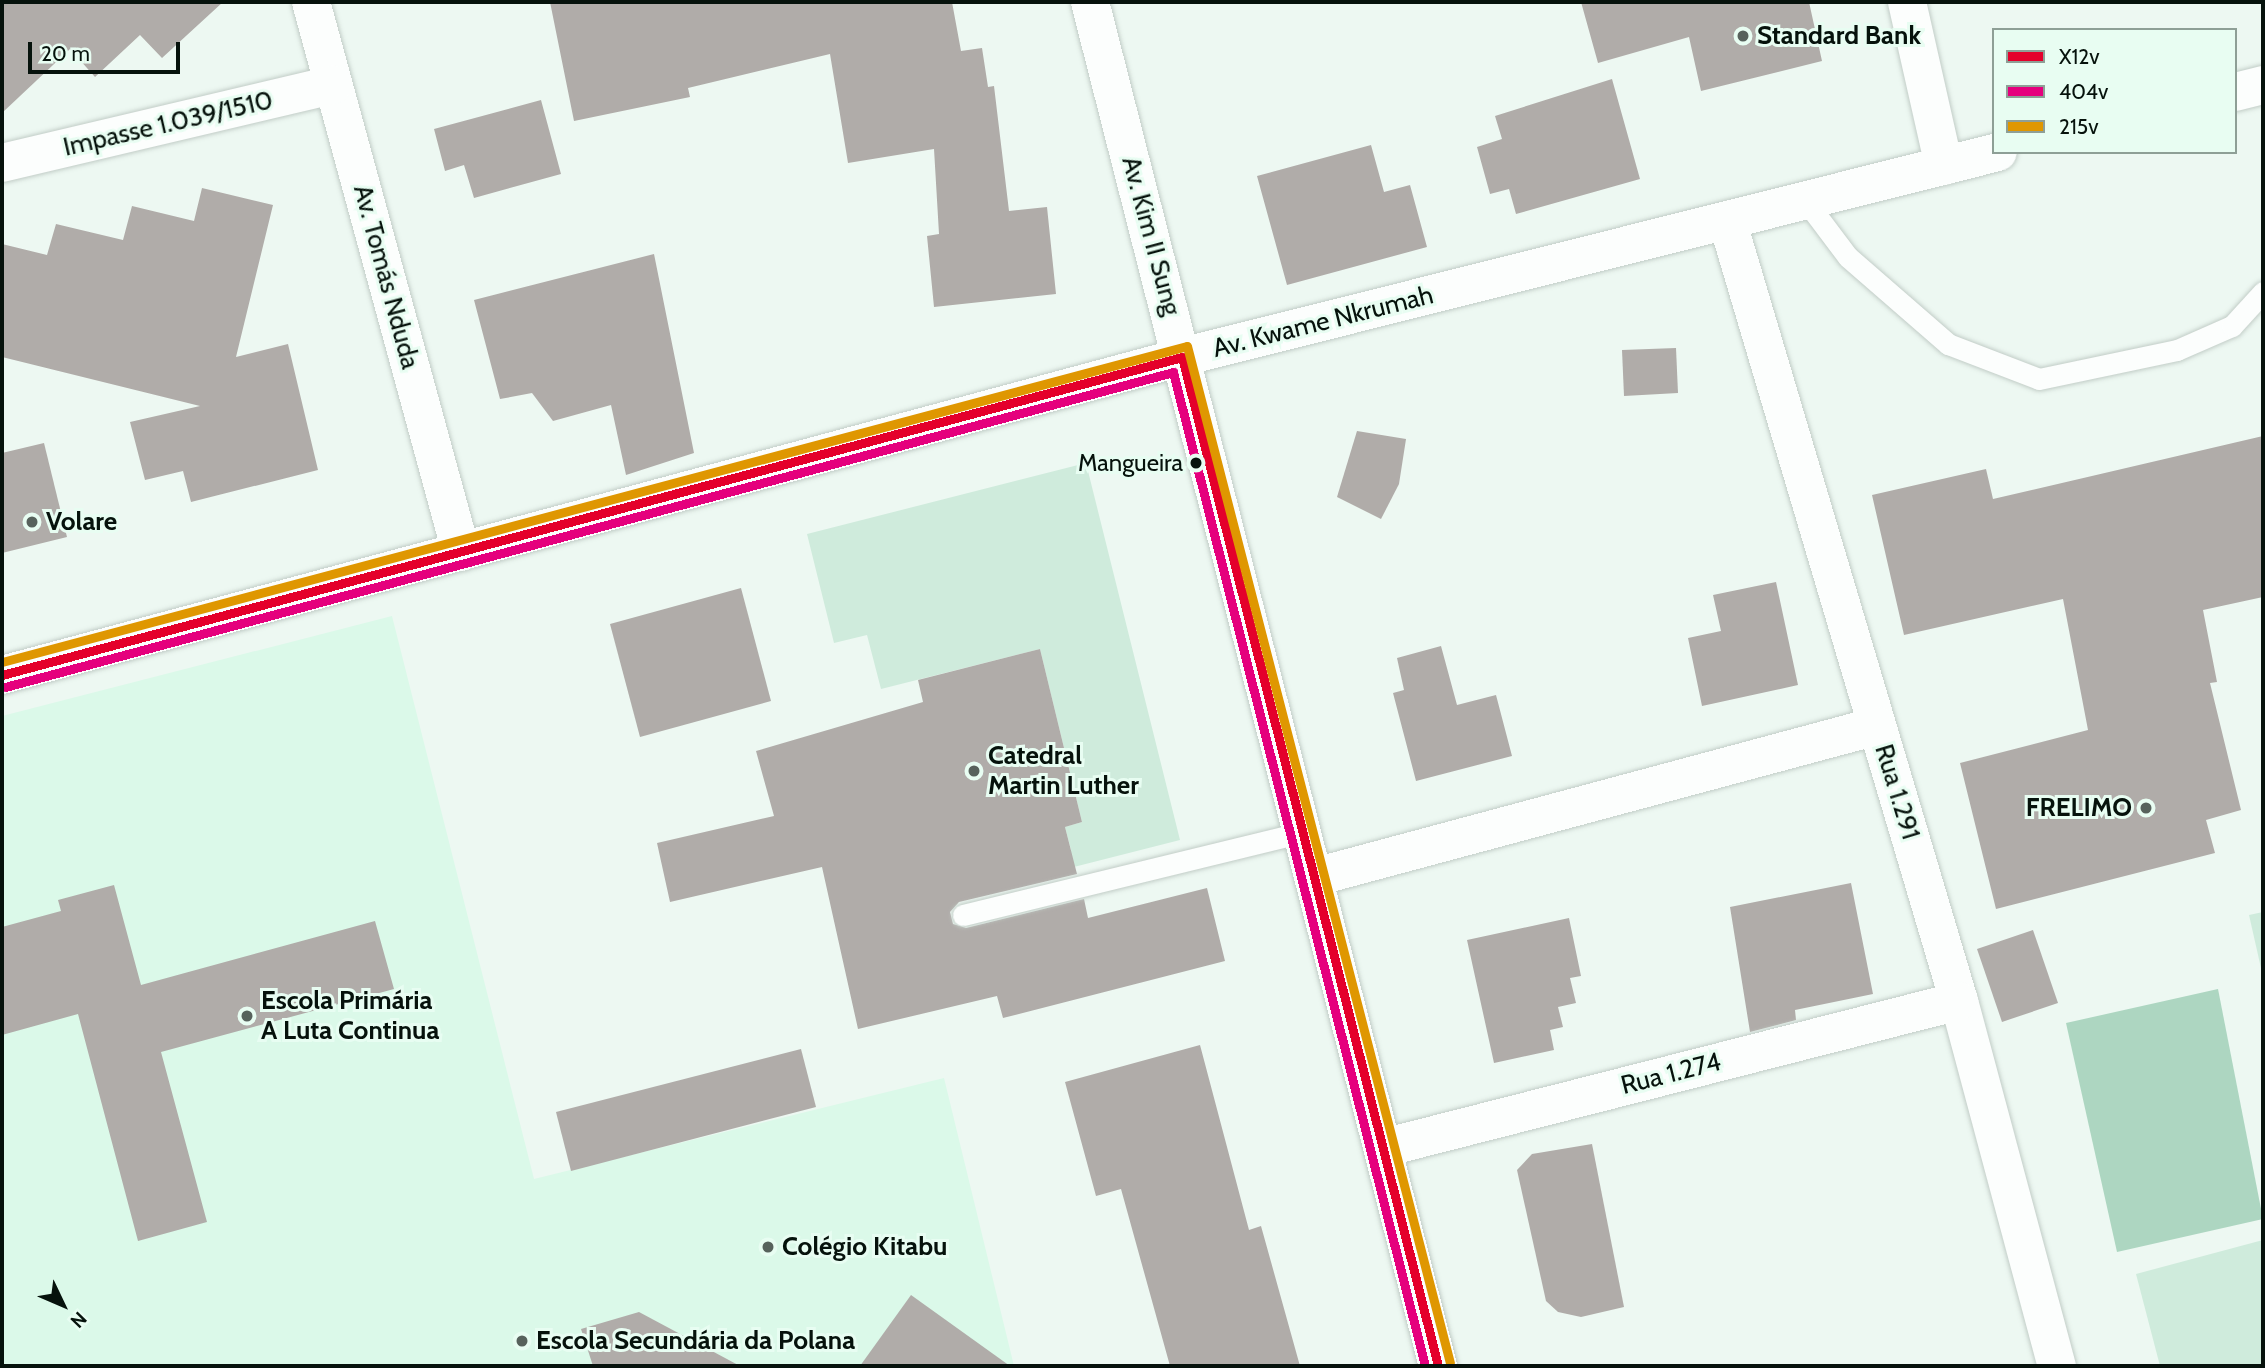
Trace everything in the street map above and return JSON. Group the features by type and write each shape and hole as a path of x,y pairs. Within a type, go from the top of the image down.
{"street":[{"name":"Av. Tomás Nduda","path":"311,2 461,552"},
{"name":"Av. Kim II Sung","path":"1090,2 1304,832 1438,1366"},
{"path":"1907,2 1944,166"},
{"name":"Impasse 1.039/1510","path":"2,163 333,85"},
{"path":"2237,92 2263,85"},
{"name":"Av. Kwame Nkrumah","path":"2,675 1182,358 1727,220 1808,204 1992,154"},
{"name":"Rua 1.291","path":"1727,220 1959,1001 2057,1366"},
{"path":"1315,877 1877,726"},
{"name":"Rua 1.274","path":"1383,1148 1959,1001"}],"lane":[{"path":"1808,204 1848,257 1948,344 2039,379 2177,350 2232,326 2263,292"},
{"path":"963,915 1304,832"}],"shaded area":[{"path":"1086,463 1180,840 1062,870 1071,850 1065,827 1082,822 1040,649 881,689 867,635 834,643 807,534"},
{"name":"Escola Primária A Luta Continua","path":"392,616 534,1179 944,1078 1014,1366 2,1366 2,716"},
{"path":"2263,912 2263,977 2249,915"},
{"path":"2218,989 2263,1219 2117,1252 2066,1023"},
{"path":"2263,1240 2263,1366 2160,1366 2136,1274"}],"building":[{"path":"2,2 223,2 162,58 140,35 95,77 70,49 2,113"},
{"path":"550,2 952,2 961,51 982,48 988,87 994,86 1009,211 1047,207 1056,294 934,307 927,236 939,234 934,149 848,163 830,54 688,88 690,97 574,121"},
{"path":"1581,2 1809,2 1822,61 1701,91 1689,37 1598,63"},
{"path":"1612,79 1640,179 1516,214 1509,189 1490,194 1477,147 1502,139 1495,116"},
{"path":"541,100 561,174 474,198 464,165 445,171 434,129"},
{"path":"1371,145 1384,192 1410,185 1427,247 1287,285 1257,176"},
{"path":"202,188 273,205 236,357 288,344 318,470 191,502 183,471 145,480 130,422 200,406 2,357 2,244 47,255 56,224 123,240 132,206 194,221"},
{"path":"654,254 694,453 626,475 611,405 553,421 532,393 500,399 474,300"},
{"path":"1676,348 1678,393 1624,396 1622,350"},
{"path":"1357,431 1406,439 1399,484 1381,519 1337,497"},
{"path":"2263,436 2263,597 2203,610 2217,682 2210,683 2241,810 2206,820 2215,853 1996,909 1960,763 2088,730 2063,599 1904,635 1872,495 1986,469 1993,499"},
{"name":"Volare","path":"44,443 67,537 2,553 2,453"},
{"path":"1776,582 1798,685 1702,706 1688,638 1721,631 1713,595"},
{"path":"741,588 771,701 640,737 610,624"},
{"path":"1441,646 1457,705 1496,695 1512,756 1416,781 1393,693 1404,690 1397,658"},
{"path":"1040,649 1082,822 1065,827 1077,874 959,902 950,912 953,924 966,928 1084,899 1088,918 1207,888 1225,961 1003,1018 997,996 858,1029 822,867 670,902 657,843 774,816 756,751 923,702 918,680"},
{"path":"1851,883 1873,994 1795,1010 1796,1020 1750,1032 1730,907"},
{"path":"114,885 141,985 375,921 394,989 161,1052 207,1222 138,1241 78,1014 2,1035 2,927 61,911 58,900"},
{"path":"1569,918 1581,976 1570,978 1576,1003 1558,1007 1563,1027 1550,1030 1554,1050 1494,1063 1467,940"},
{"path":"2033,930 2058,1003 2002,1022 1977,949"},
{"path":"1200,1045 1249,1230 1261,1226 1300,1366 1170,1366 1121,1189 1096,1196 1065,1082"},
{"path":"801,1049 816,1107 571,1171 556,1112"},
{"path":"1592,1144 1624,1307 1581,1317 1558,1312 1546,1301 1517,1170 1532,1154"},
{"path":"911,1295 1010,1366 860,1366"},
{"path":"639,1312 740,1366 593,1366 581,1329"}],"transit line":[{"name":"215v","path":"2,662 1187,346 1450,1363"},
{"name":"X12v","path":"2,675 1182,357 1438,1366"},
{"name":"404v","path":"5,687 1173,372 1425,1366"}],"place":[{"name":"Standard Bank","path":"1743,36"},
{"name":"Mangueira","path":"1196,463"},
{"name":"Volare","path":"32,522"},
{"name":"Catedral Martin Luther","path":"974,771"},
{"name":"FRELIMO","path":"2146,808"},
{"name":"Escola Primária A Luta Continua","path":"247,1016"},
{"name":"Colégio Kitabu","path":"768,1247"},
{"name":"Escola Secundária da Polana","path":"522,1341"}]}
